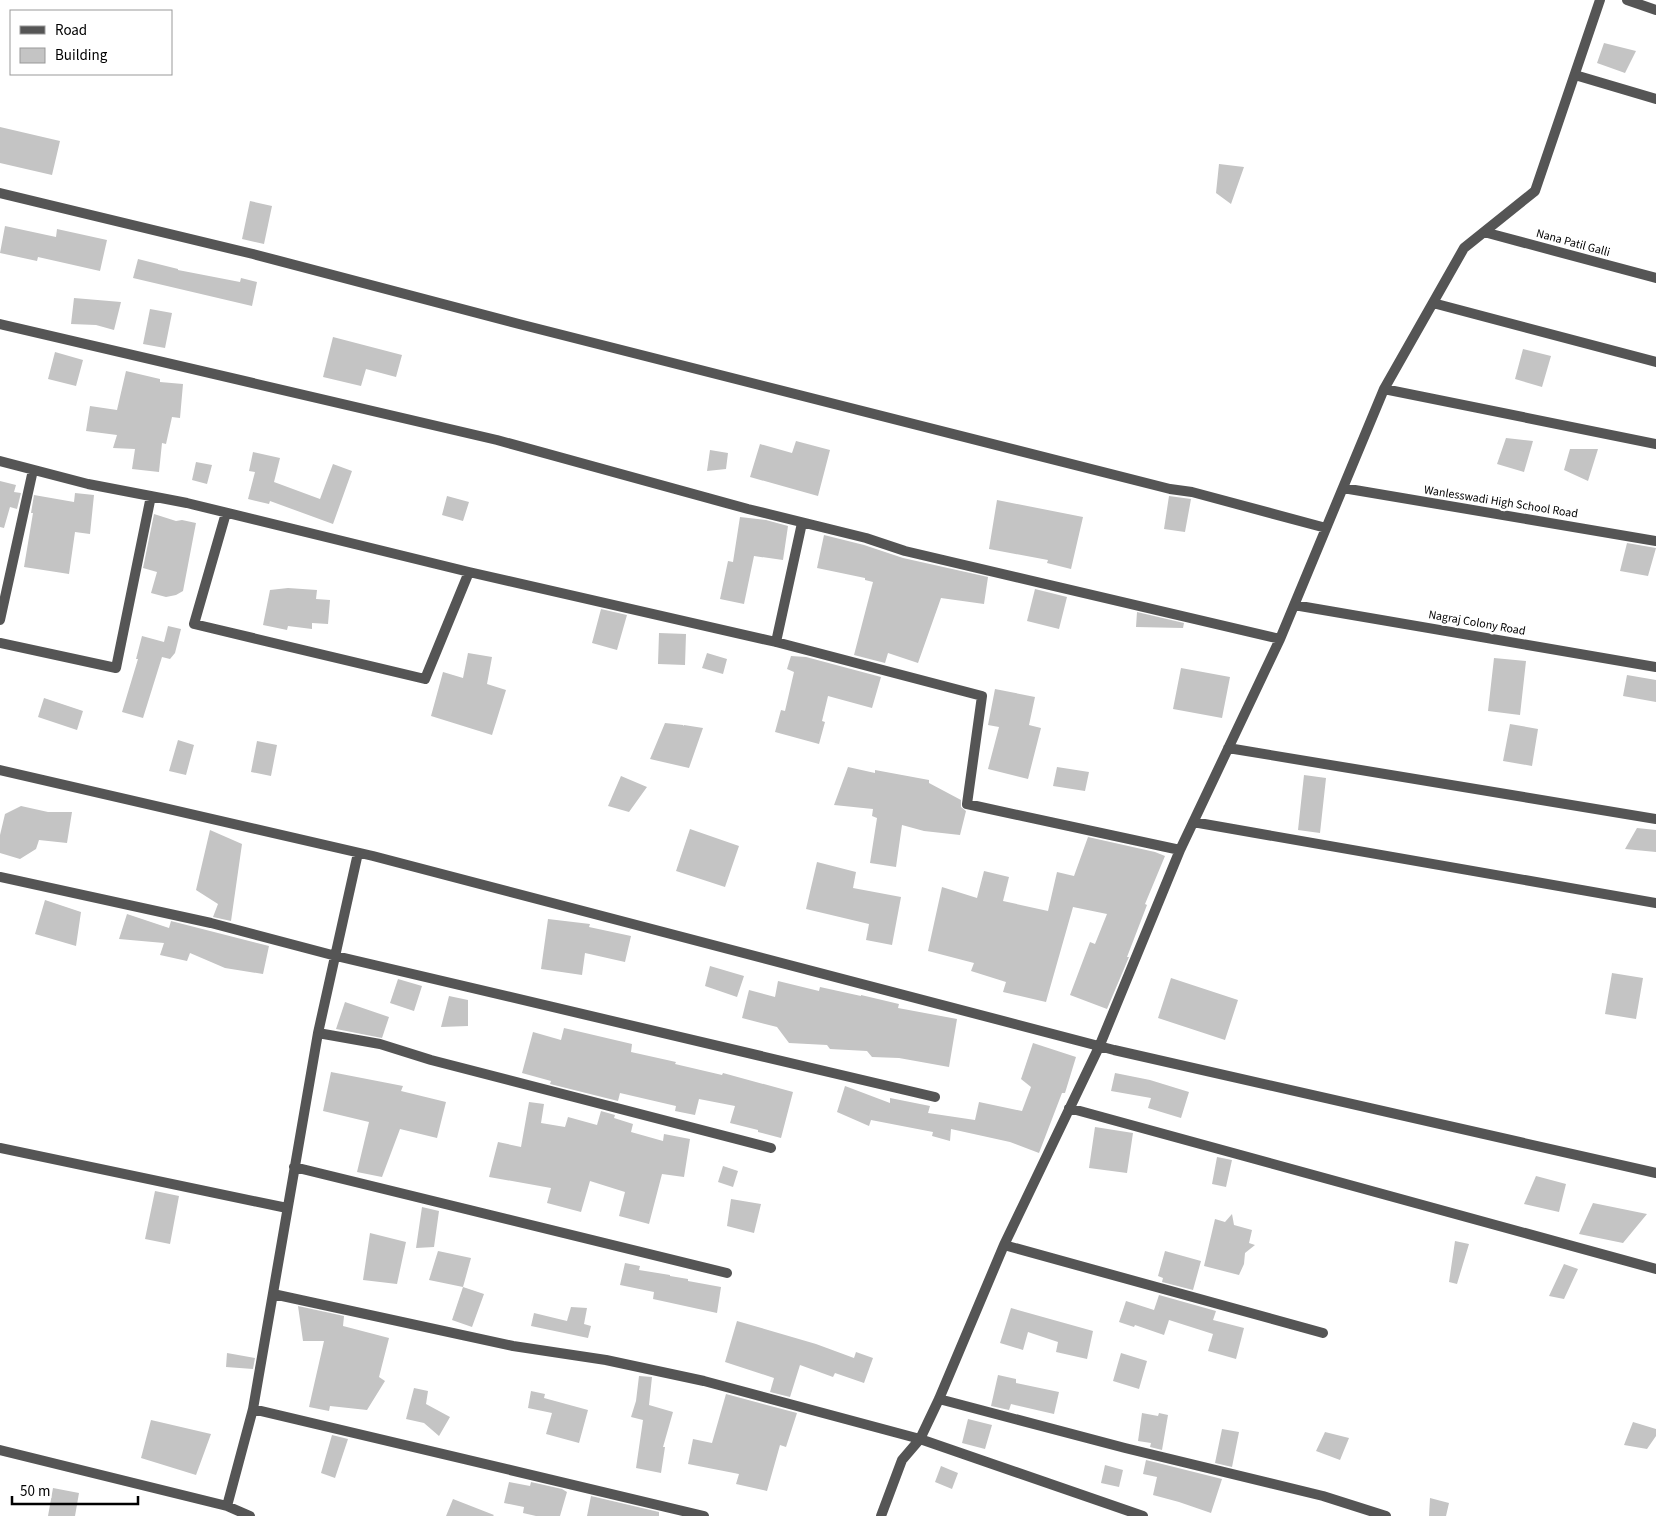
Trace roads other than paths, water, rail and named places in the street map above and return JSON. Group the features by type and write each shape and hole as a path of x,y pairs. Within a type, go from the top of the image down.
{"street":[{"path":"881,1516 902,1460 920,1439 939,1399 1004,1245 1099,1046 1180,850 1280,640 1384,389 1464,248 1535,191 1600,0"},
{"path":"1627,0 1656,10"},
{"path":"1575,75 1656,99"},
{"path":"0,193 254,254 519,324 1170,489 1192,492 1326,528"},
{"name":"Nana Patil Galli","path":"1484,232 1656,278"},
{"path":"1433,302 1656,362"},
{"path":"0,324 497,440 748,510 866,538 905,551 1280,640"},
{"path":"1384,389 1656,444"},
{"path":"0,461 88,484 226,512 469,572 776,642 982,696 967,804 1180,850"},
{"path":"0,620 33,470"},
{"name":"Wanlesswadi High School Road","path":"1343,488 1656,540"},
{"path":"0,643 116,668 151,496"},
{"path":"226,512 194,624 425,679 469,572"},
{"path":"776,642 802,523"},
{"name":"Nagraj Colony Road","path":"1294,605 1656,667"},
{"path":"1228,748 1656,818"},
{"path":"0,770 358,853 1099,1046 1656,1173"},
{"path":"1193,822 1656,902"},
{"path":"227,1506 253,1409 318,1033 358,853"},
{"path":"0,877 211,923 336,956 935,1096"},
{"path":"318,1033 380,1044 430,1060 771,1148"},
{"path":"1069,1108 1656,1269"},
{"path":"0,1148 287,1208"},
{"path":"294,1167 727,1273"},
{"path":"1004,1245 1323,1333"},
{"path":"273,1294 513,1346 606,1360 704,1381 920,1439 1143,1516"},
{"path":"939,1399 1125,1448 1323,1496 1386,1516"},
{"path":"253,1409 704,1516"},
{"path":"0,1450 227,1506 250,1516"}]}
